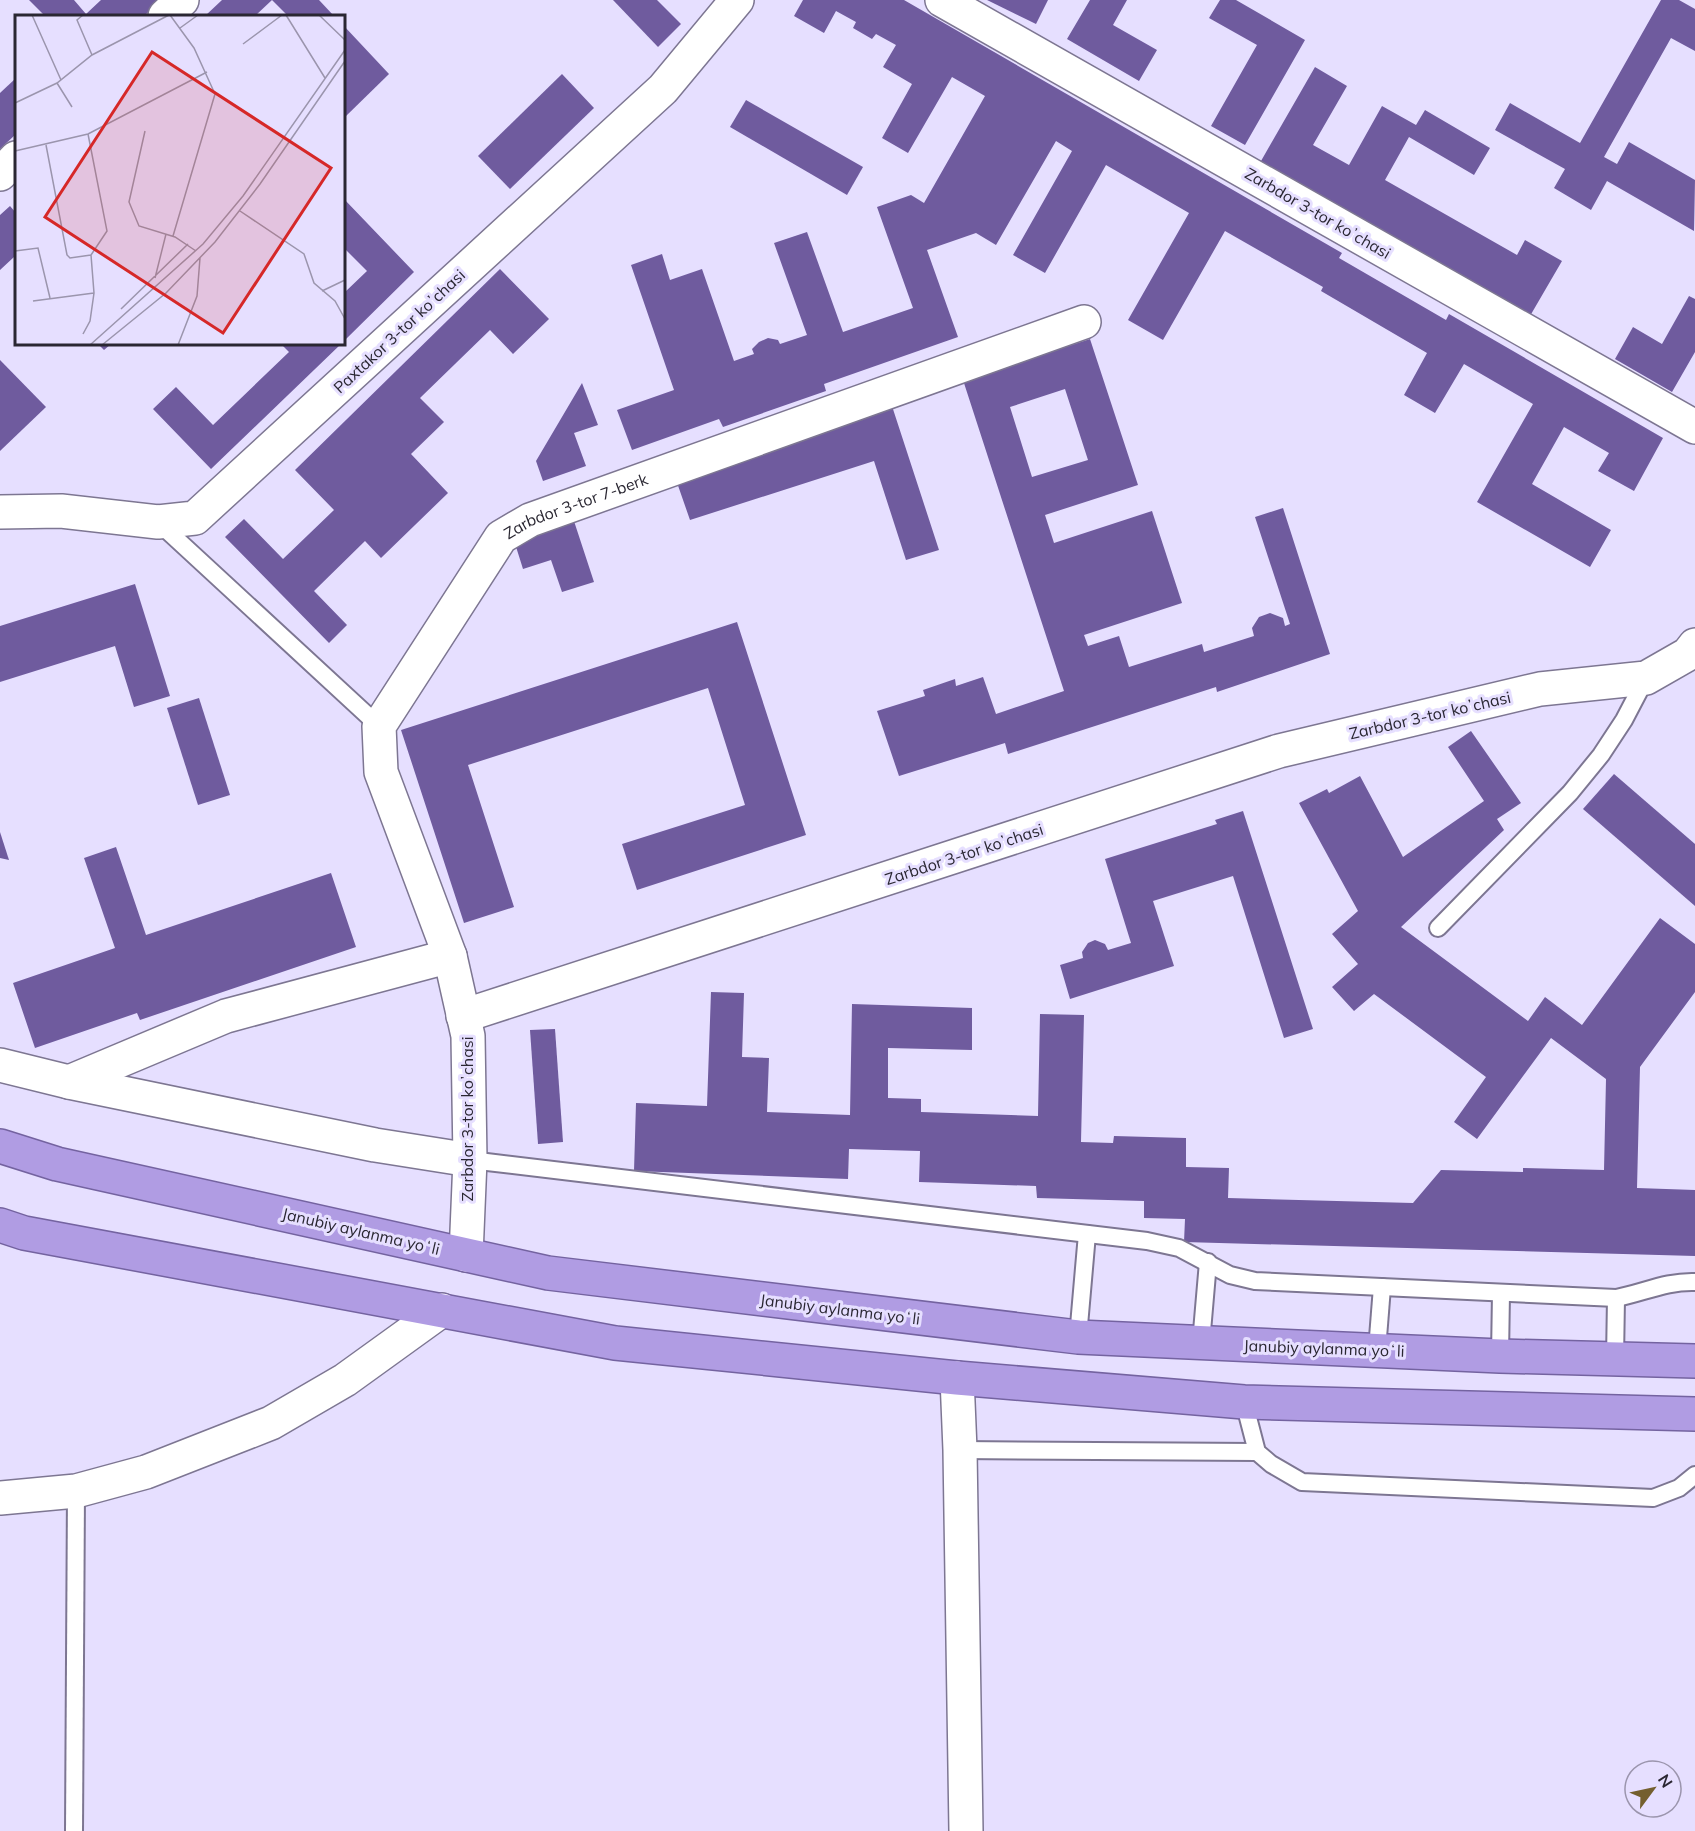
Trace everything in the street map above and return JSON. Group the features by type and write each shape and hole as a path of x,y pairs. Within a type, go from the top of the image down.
{"highway":[{"name":"Janubiy aylanma yoʻli","path":"0,1146 57,1164 548,1273 1078,1338 1695,1362"},
{"path":"0,1225 24,1233 615,1343 957,1378 1244,1402 1695,1414"}],"street":[{"path":"166,15 182,0"},
{"name":"Paxtakor 3-tor koʼchasi","path":"0,512 61,511 158,522 195,518 663,89 737,0"},
{"name":"Zarbdor 3-tor koʼchasi","path":"942,0 1695,427"},
{"path":"0,174 15,160"},
{"name":"Zarbdor 3-tor 7-berk","path":"379,726 501,537 530,520 1084,322"},
{"name":"Zarbdor 3-tor koʼchasi","path":"466,1255 470,1160 468,1036 464,1017 1279,751 1540,689 1646,678 1688,654 1695,645"},
{"path":"379,726 381,772 450,956 464,1017"},
{"path":"69,1082 226,1016 450,956"},
{"path":"0,1065 69,1082 375,1145 470,1160"},
{"path":"0,1498 76,1491 147,1472 271,1423 345,1380 442,1310"},
{"path":"957,1378 966,1831"}],"lane":[{"path":"158,522 379,726"},
{"path":"1438,928 1570,792 1601,755 1624,720 1646,678"},
{"path":"470,1160 1148,1241 1179,1248 1230,1275 1255,1281 1616,1298 1678,1281 1695,1282"},
{"path":"1078,1338 1087,1234"},
{"path":"1201,1343 1208,1262"},
{"path":"1377,1350 1382,1287"},
{"path":"1500,1356 1501,1293"},
{"path":"1615,1359 1616,1298"},
{"path":"1244,1402 1257,1452 1271,1464 1302,1482 1653,1498 1679,1488 1695,1475"},
{"path":"960,1450 1257,1452"},
{"path":"74,1831 76,1491"}],"building":[{"path":"29,0 74,0 86,14 101,0 162,0 145,15 44,15"},
{"path":"222,0 272,0 256,15 206,15"},
{"path":"272,0 319,0 333,15 287,15"},
{"path":"613,0 657,0 681,24 658,47"},
{"path":"803,0 904,0 1342,253 1339,258 1446,320 1449,314 1663,438 1634,491 1598,471 1609,453 1564,427 1532,484 1611,530 1590,567 1477,502 1533,404 1464,364 1435,413 1404,395 1427,353 1321,291 1323,287 1225,231 1163,340 1128,320 1189,213 1106,165 1045,273 1013,255 1072,151 1056,141 996,245 976,233 927,250 958,337 824,384 826,391 723,427 719,419 632,450 617,410 674,390 631,265 662,254 670,280 702,269 734,361 754,354 752,349 759,342 768,338 778,340 780,344 807,335 774,243 807,232 843,332 913,308 877,207 911,195 924,203 985,96 952,77 908,153 882,138 912,84 883,67 896,45 876,34 872,39 853,28 856,22 836,11 824,33 794,16"},
{"path":"987,0 1048,0 1036,24"},
{"path":"1090,0 1127,0 1113,25 1157,50 1139,81 1067,39"},
{"path":"1220,0 1236,0 1305,40 1245,145 1211,126 1257,45 1209,18"},
{"path":"1661,0 1679,0 1695,9 1695,51 1671,38 1604,157 1617,164 1629,142 1695,180 1694,231 1607,181 1591,210 1554,188 1565,169 1495,130 1510,103 1580,143"},
{"path":"345,27 389,74 345,117"},
{"path":"1315,67 1347,86 1313,145 1349,165 1382,106 1416,125 1425,110 1490,148 1474,175 1409,137 1385,180 1517,255 1525,240 1562,261 1530,316 1261,161"},
{"path":"562,74 594,108 510,189 478,156"},
{"path":"15,79 15,135 0,149 0,93"},
{"path":"746,100 863,167 847,195 730,127"},
{"path":"345,200 414,272 345,340 345,292 367,271 345,249"},
{"path":"10,206 15,212 15,258 14,257 0,270 0,215"},
{"path":"500,269 549,319 513,354 490,330 420,398 444,422 411,454 448,493 381,558 365,541 314,591 347,625 329,643 225,537 244,519 283,559 334,510 295,470"},
{"path":"1689,296 1695,299 1695,352 1672,392 1615,359 1633,327 1662,344"},
{"path":"1090,339 1138,485 1045,515 1054,543 1152,511 1182,603 1084,635 1088,646 1119,636 1129,667 1202,644 1204,652 1254,636 1252,628 1259,617 1270,613 1283,618 1285,626 1290,624 1255,517 1283,508 1330,654 1217,692 1216,687 1008,754 1005,743 899,776 877,711 925,696 923,690 955,679 956,686 983,677 996,714 1064,691 963,380","holes":["1065,389 1088,460 1032,477 1010,407"]},
{"path":"99,345 110,345 104,350"},
{"path":"282,345 340,345 211,469 153,409 176,387 213,425 289,352"},
{"path":"0,360 46,407 0,451"},
{"path":"582,383 598,425 574,433 586,466 543,481 536,461"},
{"path":"891,403 939,550 906,560 874,461 690,520 674,474"},
{"path":"572,515 594,582 562,592 551,560 523,569 512,534"},
{"path":"135,584 170,696 134,707 115,646 0,682 0,626"},
{"path":"737,622 806,835 637,890 622,844 745,805 708,688 468,765 514,907 464,923 401,730"},
{"path":"199,698 230,795 198,805 167,708"},
{"path":"1471,731 1521,803 1497,819 1504,830 1401,927 1528,1021 1545,997 1582,1025 1660,918 1695,944 1695,992 1640,1067 1637,1188 1695,1190 1695,1256 1184,1242 1185,1219 1144,1218 1144,1201 1037,1198 1036,1186 919,1182 920,1151 849,1149 848,1179 634,1171 636,1103 707,1106 711,992 744,993 742,1057 769,1058 767,1112 850,1115 852,1004 972,1008 972,1050 888,1048 888,1098 921,1099 921,1112 1038,1116 1040,1014 1084,1015 1081,1142 1113,1143 1114,1136 1186,1138 1186,1167 1229,1168 1228,1198 1413,1203 1441,1170 1523,1172 1523,1168 1604,1170 1606,1079 1551,1038 1477,1139 1454,1122 1486,1077 1374,994 1354,1011 1332,987 1358,964 1332,934 1358,911 1299,803 1327,789 1329,793 1360,776 1403,857 1484,801 1448,747"},
{"path":"1614,774 1695,844 1695,906 1583,809"},
{"path":"1243,811 1313,1029 1284,1038 1233,876 1153,901 1174,966 1070,999 1060,965 1083,958 1082,952 1088,943 1095,940 1105,944 1108,950 1131,943 1105,859 1217,824 1215,820"},
{"path":"0,832 9,860 0,858"},
{"path":"116,847 146,935 331,873 356,947 140,1020 137,1013 35,1048 13,983 115,948 84,858"},
{"path":"555,1029 563,1142 538,1144 530,1030"}]}
